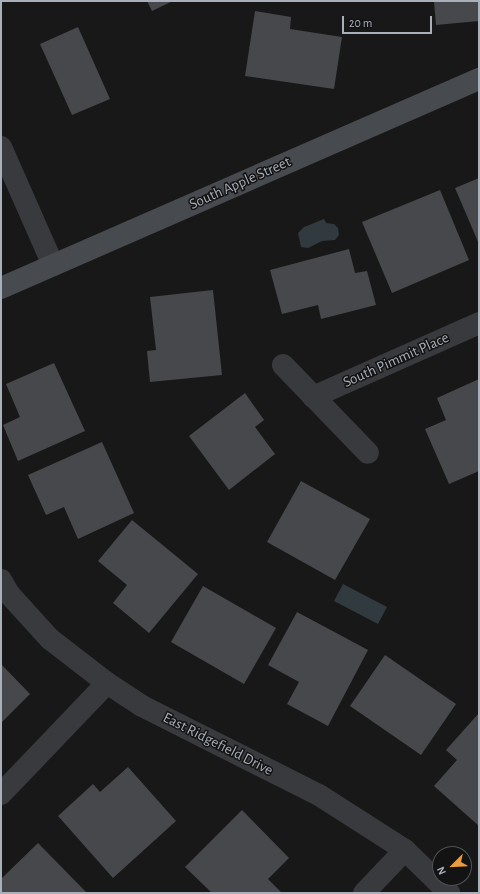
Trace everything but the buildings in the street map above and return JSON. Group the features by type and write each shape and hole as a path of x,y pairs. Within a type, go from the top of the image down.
{"main road":[{"name":"South Apple Street","path":"1,288 479,80"}],"street":[{"path":"1,147 53,265"},
{"name":"South Pimmit Place","path":"313,397 479,323"},
{"path":"283,365 368,453"},
{"name":"East Ridgefield Drive","path":"1,580 9,594 50,639 107,683 142,706 319,795 405,850 449,893"},
{"path":"1,794 107,683"},
{"path":"364,893 405,850"}],"shaded area":[{"path":"324,219 326,223 334,224 338,228 339,235 335,240 322,241 308,248 301,247 298,233 304,227"},
{"path":"343,584 387,607 378,624 334,601"}]}
